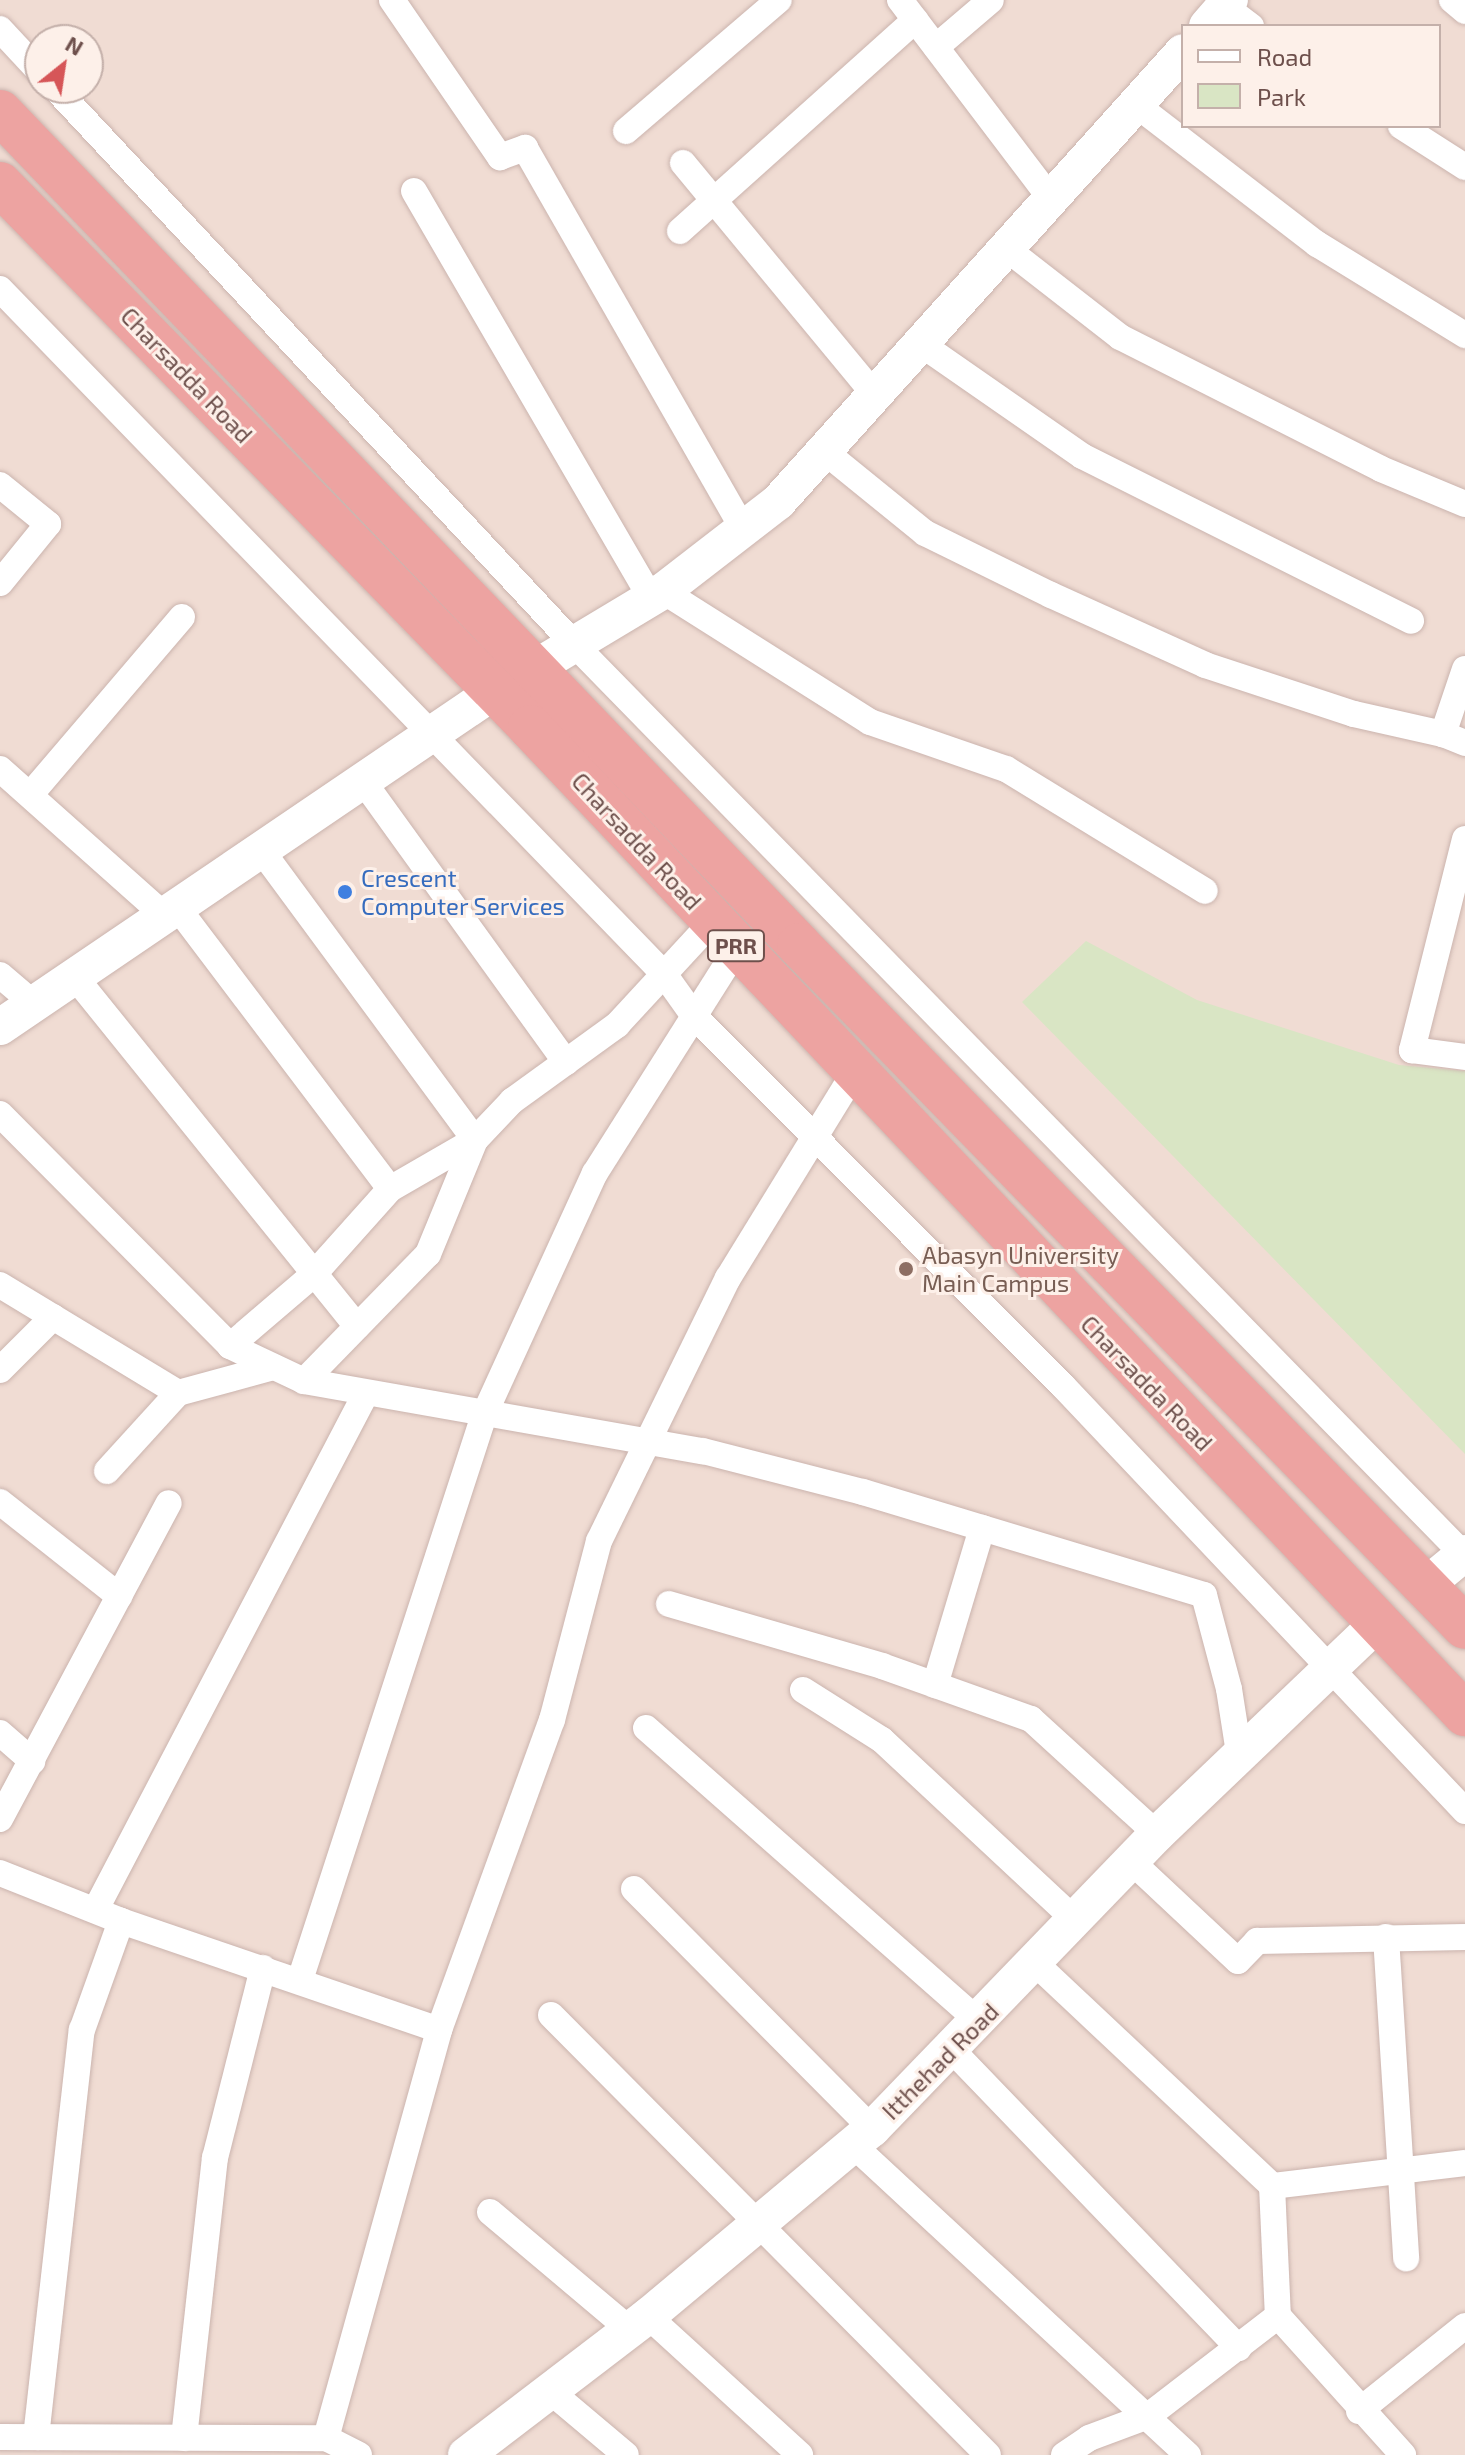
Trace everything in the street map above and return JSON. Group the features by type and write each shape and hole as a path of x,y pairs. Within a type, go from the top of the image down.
{"highway":[{"name":"Charsadda Road","path":"0,112 533,669 1465,1627"},
{"name":"Charsadda Road","path":"0,184 495,691 1109,1343 1465,1714"},
{"path":"1109,1343 1153,1304"}],"street":[{"path":"392,0 500,157 525,148 743,529"},
{"path":"626,131 779,0"},
{"path":"936,47 991,0"},
{"path":"1452,0 1465,11"},
{"path":"680,231 715,202 908,10 1051,199"},
{"path":"0,29 24,55"},
{"path":"533,669 657,595 778,502 1181,54"},
{"path":"70,104 575,645 1464,1554 1425,1586"},
{"path":"1135,104 1317,244 1465,335"},
{"path":"1404,128 1465,167"},
{"path":"683,163 875,395"},
{"path":"414,191 657,595 870,722 1006,769 1205,891"},
{"path":"1007,249 1120,337 1381,469 1465,504"},
{"path":"0,289 664,974 694,1016 1063,1386 1327,1670 1465,1811"},
{"path":"921,344 1082,456 1411,621"},
{"path":"824,451 925,533 1205,665 1354,714 1454,738 1465,669"},
{"path":"0,485 48,524 0,583"},
{"path":"30,795 182,617"},
{"path":"0,1027 495,691"},
{"path":"0,769 170,910 390,1189"},
{"path":"363,781 566,1062"},
{"path":"1465,839 1412,1050 1465,1057"},
{"path":"261,850 475,1140"},
{"path":"230,1346 314,1274 390,1189 475,1140 512,1101 617,1025 664,974 725,935"},
{"path":"300,1980 484,1415 595,1173 694,1016 725,935"},
{"path":"0,975 34,1004"},
{"path":"75,977 357,1327"},
{"path":"326,2438 439,2030 552,1720 599,1541 651,1443 728,1278 854,1073"},
{"path":"0,1114 230,1346 304,1381 651,1443 834,1484 1204,1595 1229,1689 1239,1753"},
{"path":"304,1381 428,1254 475,1140"},
{"path":"0,1285 178,1393"},
{"path":"0,1370 53,1317"},
{"path":"107,1471 178,1393 274,1367"},
{"path":"97,1907 366,1393"},
{"path":"0,1502 119,1596"},
{"path":"0,1819 8,1787 32,1761 169,1503"},
{"path":"935,1685 982,1528"},
{"path":"669,1604 935,1685 1031,1719 1157,1834"},
{"name":"Itthehad Road","path":"466,2455 639,2323 862,2137 980,2022 1157,1834 1377,1624"},
{"path":"803,1690 882,1740 1076,1921"},
{"path":"646,1728 980,2022"},
{"path":"0,1733 32,1761"},
{"path":"1131,1861 1238,1961 1257,1941 1465,1937"},
{"path":"2,1882 97,1907 121,1921 439,2030"},
{"path":"634,1889 862,2137 1188,2455"},
{"path":"36,2437 82,2030 121,1921"},
{"path":"1386,1937 1406,2258"},
{"path":"1036,1964 1272,2186 1278,2316 1359,2411 1403,2455"},
{"path":"184,2438 215,2158 263,1968"},
{"path":"551,2015 988,2455"},
{"path":"951,2049 1239,2348"},
{"path":"1272,2186 1465,2163"},
{"path":"490,2212 639,2323 800,2455"},
{"path":"1064,2455 1089,2438 1148,2416 1278,2316"},
{"path":"1359,2411 1465,2326"},
{"path":"550,2391 626,2455"},
{"path":"0,2437 326,2438 359,2455"}],"shaded area":[{"path":"0,0 1465,0 1465,2455 0,2455"}],"green space":[{"path":"1086,941 1197,1000 1399,1065 1465,1071 1465,1454 1022,1002"}],"place":[{"name":"Crescent Computer Services","path":"345,892"},
{"name":"Abasyn University Main Campus","path":"906,1269"}]}
